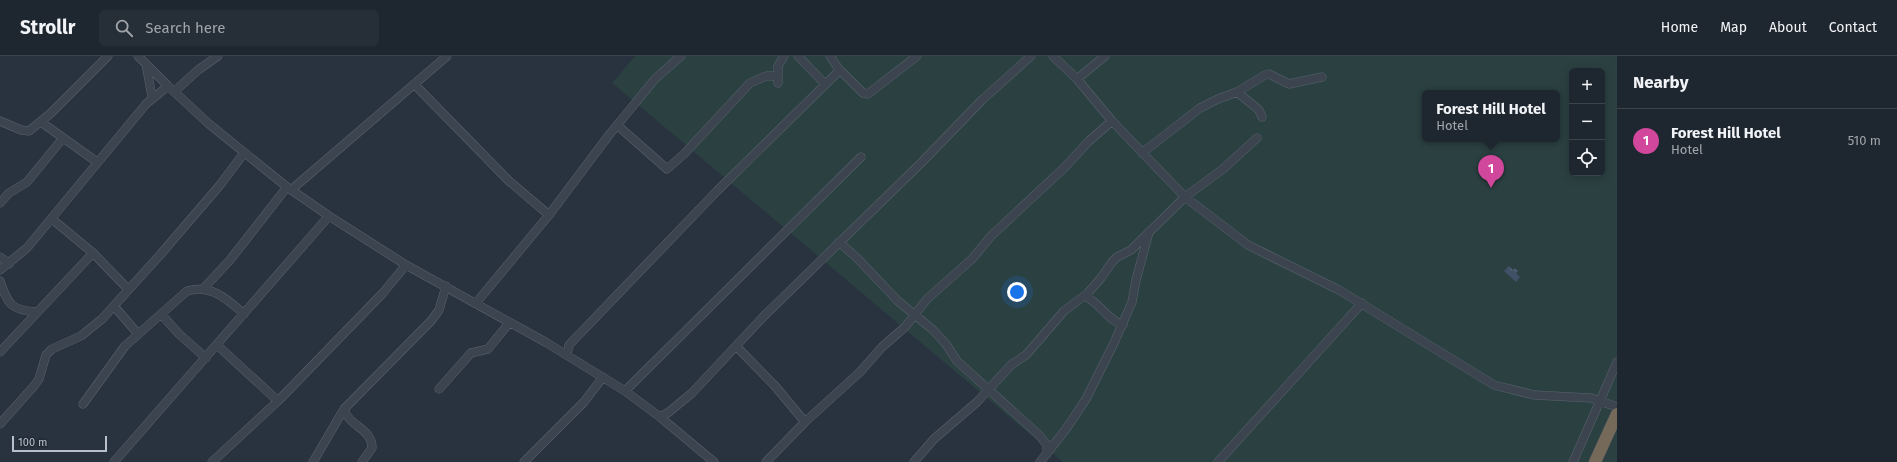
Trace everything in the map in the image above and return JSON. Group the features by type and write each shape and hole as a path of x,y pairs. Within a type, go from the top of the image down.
{"highway":[{"path":"1594,462 1617,414"}],"street":[{"path":"0,121 26,132 40,122 108,56"},
{"path":"138,56 174,92 244,153 289,188 329,216 406,265 567,355 625,391 660,417 714,462"},
{"path":"174,92 198,70 218,56"},
{"path":"203,289 230,260 289,188 415,85 447,56"},
{"path":"476,303 549,215 655,79 681,56"},
{"path":"618,125 666,168 684,154 750,83 766,76 777,80 778,66 784,56"},
{"path":"798,56 825,84"},
{"path":"830,56 840,71 863,93 868,94 917,56"},
{"path":"660,417 669,412 692,392 756,324 921,163 982,100 1031,56"},
{"path":"1053,56 1078,79 1112,121 1184,197 1248,245 1317,278 1362,303 1494,385 1534,395 1591,398 1617,407"},
{"path":"1078,79 1105,56"},
{"path":"146,64 152,97"},
{"path":"567,355 569,345 623,288 726,181 840,71"},
{"path":"1142,153 1200,108 1237,92 1266,74 1289,84 1322,77"},
{"path":"415,85 509,181 549,215"},
{"path":"0,270 28,248 97,162 152,97 168,86"},
{"path":"1237,92 1259,110 1262,117"},
{"path":"766,462 805,422 856,376 874,355 905,327 927,299 967,264 991,236 1065,167 1089,141 1112,121"},
{"path":"40,122 97,162"},
{"path":"0,203 9,193 27,182 63,138"},
{"path":"914,462 934,439 977,402 988,388 1016,361 1026,355 1064,311 1085,296 1117,257 1131,250 1184,197 1224,169 1257,138"},
{"path":"0,424 39,379 46,354 52,349 81,336 92,328 114,306 193,217 244,153"},
{"path":"625,391 861,157"},
{"path":"114,462 329,216"},
{"path":"52,219 93,253 128,289"},
{"path":"1040,462 1086,398 1123,325 1132,302 1136,280 1149,232"},
{"path":"839,242 893,296 940,338 958,361 1045,441 1048,447 1046,454"},
{"path":"0,352 3,344 37,312 93,253"},
{"path":"0,257 9,264"},
{"path":"212,462 278,401 382,294 406,265"},
{"path":"0,280 7,299 14,308 18,310 37,312"},
{"path":"312,462 344,409 431,321 439,310 446,286"},
{"path":"83,404 111,365 138,334 187,291 203,289 214,291 223,296 244,314"},
{"path":"1085,296 1092,300 1111,318 1123,325"},
{"path":"1218,462 1362,303"},
{"path":"114,306 138,334"},
{"path":"161,314 179,334 206,358"},
{"path":"439,389 471,353 488,349 509,323"},
{"path":"217,345 278,401"},
{"path":"736,346 775,386 805,422"},
{"path":"1573,462 1617,362"},
{"path":"524,462 584,402 603,377"},
{"path":"344,409 348,417 366,432 371,441 372,448 362,462"}],"green space":[{"path":"635,56 1617,56 1617,462 1063,462 612,83"}],"water":[{"path":"1509,266 1513,270 1515,268 1518,271 1516,273 1520,277 1516,282 1504,271"}],"place":[{"name":"Forest Hill Hotel","path":"1491,188"}]}
